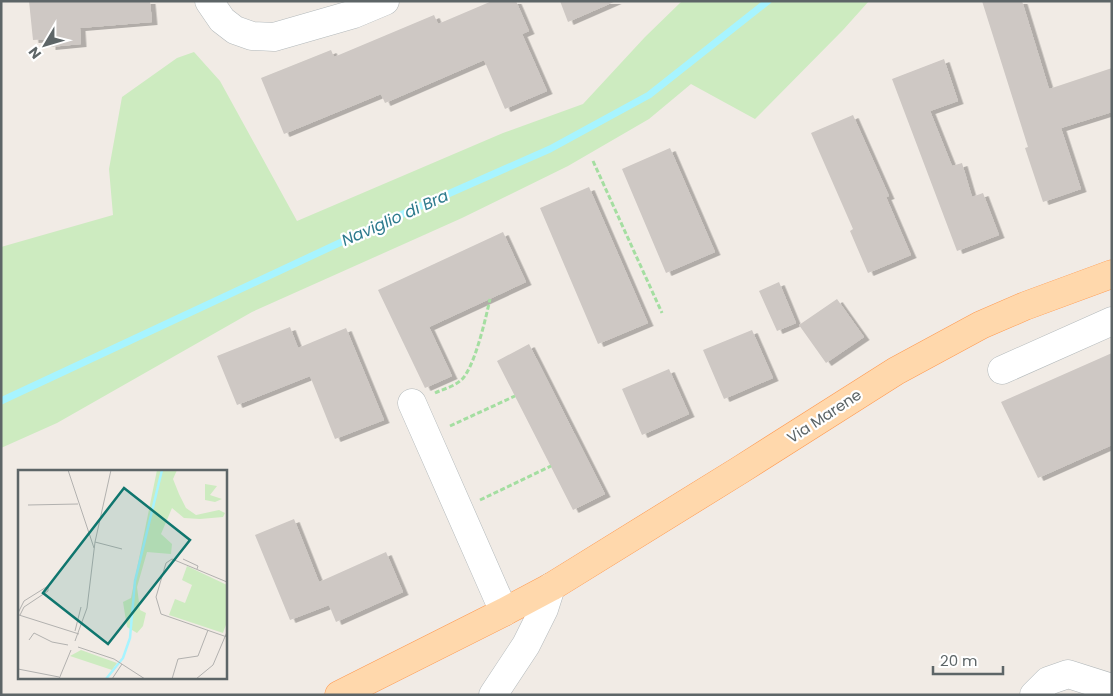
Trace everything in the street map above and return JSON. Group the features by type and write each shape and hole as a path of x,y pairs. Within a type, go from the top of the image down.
{"main road":[{"name":"Via Marene","path":"339,695 551,587 896,371 981,325 1025,306 1112,274"}],"street":[{"path":"209,1 222,20 235,30 252,36 274,37 354,14 385,1"},
{"path":"1002,370 1112,321"},
{"path":"412,403 504,612"},
{"path":"493,695 526,644 544,609 551,587"},
{"path":"1034,695 1048,681 1068,674 1112,688"}],"path":[{"path":"593,161 662,313"},
{"path":"412,403 461,381 465,376 476,352 490,299"},
{"path":"427,437 515,396"},
{"path":"459,510 551,466"}],"green space":[{"path":"682,1 869,1 755,119 691,84 649,119 568,166 462,218 252,312 57,423 1,448 1,247 113,215 109,169 122,97 177,58 194,52 220,81 297,221 503,133 583,104 645,37"}],"building":[{"path":"29,1 150,1 152,22 80,28 81,44 50,47 50,39 33,40"},
{"path":"492,1 516,1 529,31 522,34 547,91 505,109 484,60 385,103 381,94 284,134 261,78 331,50 334,57 434,15 438,24"},
{"path":"560,1 616,1 568,22"},
{"path":"982,1 1022,1 1049,89 1112,68 1112,112 1061,128 1081,189 1043,202 1025,148 1028,147"},
{"path":"944,59 958,101 930,111 952,166 962,163 972,197 983,193 999,235 957,251 892,79"},
{"path":"853,115 889,196 886,197 911,255 868,273 850,231 853,229 811,133"},
{"path":"670,148 715,252 666,273 622,169"},
{"path":"589,187 648,323 598,344 540,208"},
{"path":"503,232 526,282 429,327 452,376 425,388 378,290"},
{"path":"779,282 796,323 777,331 759,291"},
{"path":"837,299 864,337 826,363 799,325"},
{"path":"290,327 298,348 346,328 384,420 335,439 310,376 237,405 217,356"},
{"path":"752,330 773,378 724,399 703,350"},
{"path":"529,344 605,494 573,510 497,361"},
{"path":"1112,353 1112,445 1038,478 1001,402"},
{"path":"669,369 689,414 642,435 622,389"},
{"path":"294,519 319,582 386,552 403,592 336,622 329,605 290,620 255,535"}],"waterway":[{"name":"Naviglio di Bra","path":"1,401 380,224 550,149 649,95 768,1"}]}
